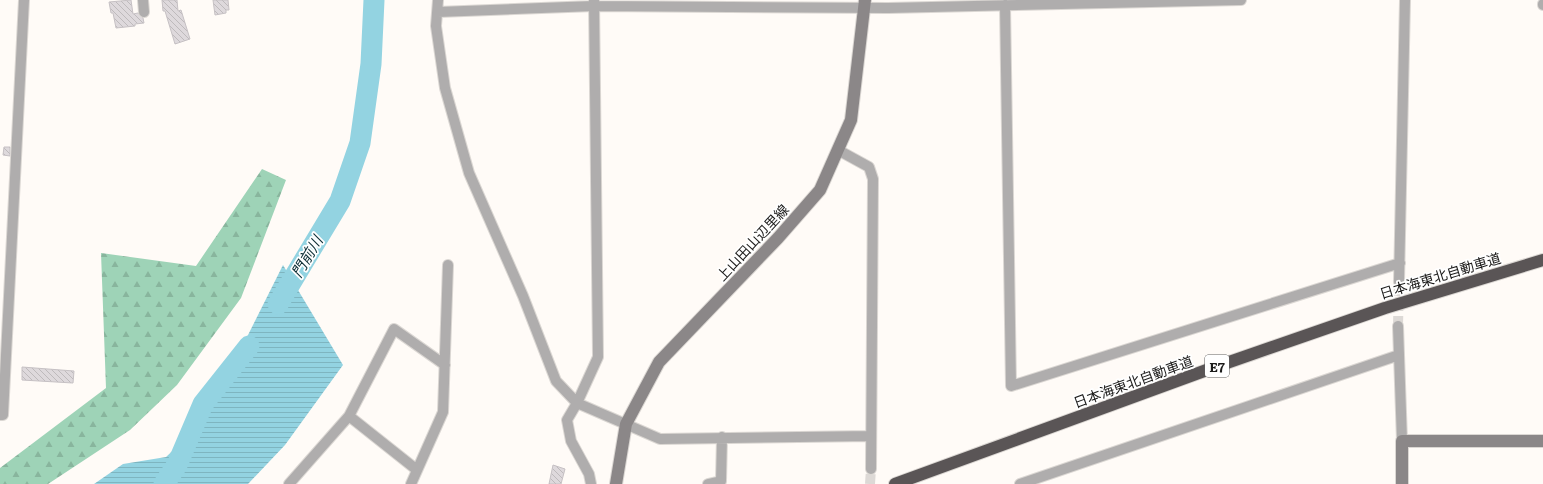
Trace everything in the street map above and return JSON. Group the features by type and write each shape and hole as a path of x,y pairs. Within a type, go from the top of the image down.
{"highway":[{"name":"日本海東北自動車道","path":"895,484 1215,367 1384,308 1543,260"}],"main road":[{"name":"上山田山辺里線","path":"616,484 626,424 659,362 778,238 820,190 851,120 865,4"},
{"path":"1402,484 1402,441 1543,441"}],"street":[{"path":"0,415 3,415 7,354 24,0"},
{"path":"143,0 144,12"},
{"path":"438,0 436,26 445,88 469,173 523,296 556,381 577,403 660,439 722,436 871,436"},
{"path":"438,12 594,3 1005,5 1241,0"},
{"path":"1399,282 1406,0"},
{"path":"591,484 589,474 571,441 567,420 577,403 598,357 594,3"},
{"path":"1005,5 1011,386 1400,263"},
{"path":"838,150 869,167 872,178 871,469"},
{"path":"411,484 443,412 448,265"},
{"path":"1398,326 1402,441"},
{"path":"289,484 349,416 394,329 444,365"},
{"path":"1020,484 1399,356"},
{"path":"349,416 417,470"},
{"path":"708,484 721,481 722,436"}],"green space":[{"path":"262,169 286,180 241,298 177,385 130,430 48,484 0,484 0,468 106,388 101,253 196,266"}],"water":[{"path":"283,265 343,365 285,445 248,484 94,484 123,464 166,457 206,419"}],"building":[{"path":"131,0 133,14 138,13 143,18 144,23 135,24 135,26 116,28 109,2"},
{"path":"162,0 177,0 178,11 181,10 190,39 175,44 165,11 163,11"},
{"path":"213,0 228,0 229,10 226,10 226,13 215,15"},
{"path":"4,147 10,147 10,156 3,155"},
{"path":"22,367 74,371 73,383 22,380"},
{"path":"553,465 565,469 561,484 549,484"}],"waterway":[{"name":"門前川","path":"278,304 340,201 360,143 371,64 374,0"},
{"name":"門前川","path":"164,484 177,465 203,404 249,346"}],"tunnel":[{"path":"1398,326 1399,282"},
{"path":"870,484 871,469"}]}
